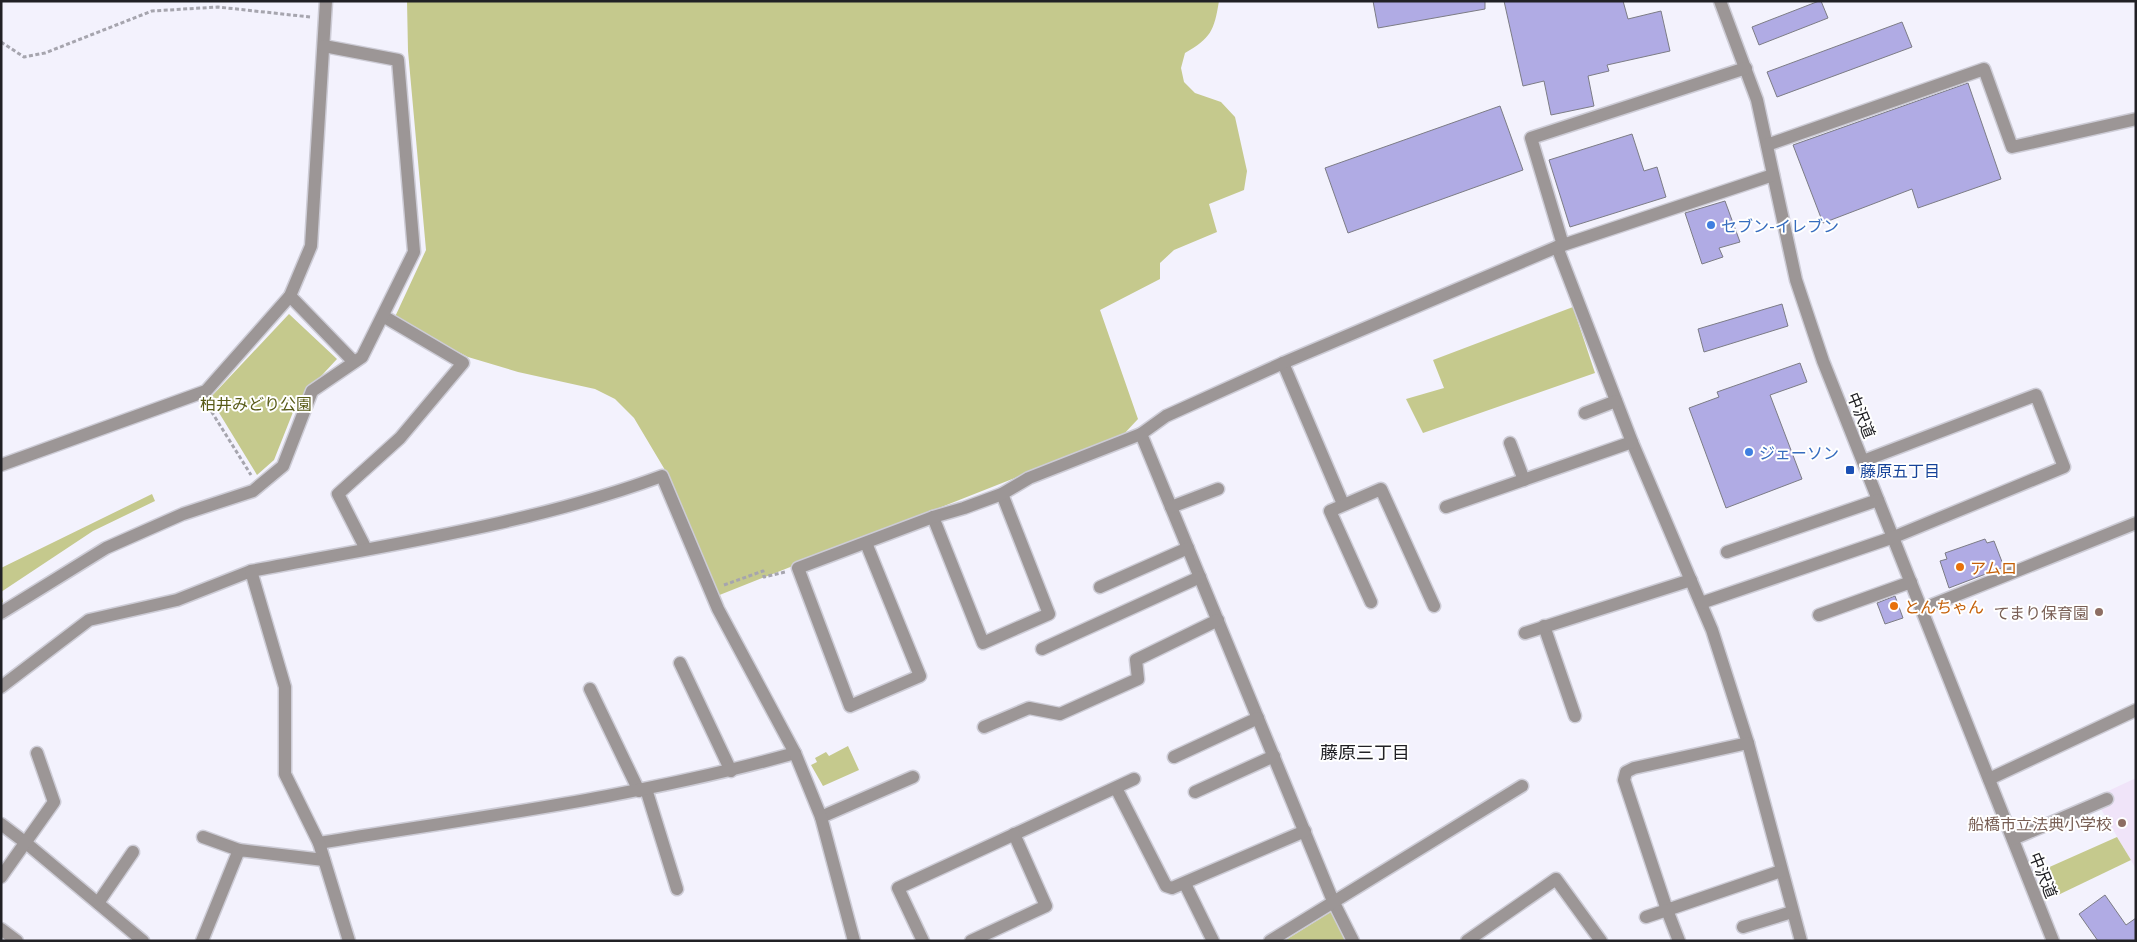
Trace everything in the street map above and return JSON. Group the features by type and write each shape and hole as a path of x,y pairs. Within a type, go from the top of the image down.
{"street":[{"path":"1,465 206,391 290,296 312,246 326,1"},
{"name":"中沢道","path":"1720,1 1757,100 1796,280 1823,360 2053,941"},
{"path":"1,613 106,548 183,514 254,491 283,466 312,391 362,357 414,252 398,60 324,46"},
{"path":"1746,68 1531,138 1560,246 1616,401 1712,630 1748,743 1801,941"},
{"path":"1767,145 1984,69 2012,146 2136,119"},
{"path":"866,543 920,676 850,706 798,568 933,517 1002,494 1029,478 1141,434 1166,416 1282,363 1560,246 1773,175"},
{"path":"290,296 354,362"},
{"path":"366,549 338,494 400,438 463,363 383,316"},
{"path":"1282,363 1343,504"},
{"path":"1701,603 1894,537 2064,467 2036,395 1863,462"},
{"path":"1585,413 1616,401"},
{"path":"1141,434 1333,901 1353,941"},
{"path":"1446,507 1632,442"},
{"path":"1510,443 1524,480"},
{"path":"1,687 89,620 177,600 251,571 471,528 610,495 662,476 718,609 795,753 821,817 854,941"},
{"path":"1171,507 1218,489"},
{"path":"1371,602 1330,510 1381,489 1434,606"},
{"path":"933,517 983,644 1048,614 1002,494"},
{"path":"1727,552 1878,500"},
{"path":"1922,609 2136,523"},
{"path":"1100,587 1188,548"},
{"path":"251,571 285,687 285,774 319,843 349,941"},
{"path":"1042,649 1200,577"},
{"path":"1525,633 1691,580"},
{"path":"1819,615 1911,582"},
{"path":"984,727 1029,708 1060,714 1138,679 1136,660 1218,620"},
{"path":"1544,626 1575,716"},
{"path":"680,663 731,771"},
{"path":"590,689 643,790 677,889"},
{"path":"1989,778 2136,710"},
{"path":"1174,757 1258,718"},
{"path":"1679,941 1624,780 1626,772 1634,768 1748,743"},
{"path":"1,877 54,802 37,753"},
{"path":"319,843 643,790 731,771 795,753"},
{"path":"1195,792 1274,756"},
{"path":"821,817 913,777"},
{"path":"923,941 898,888 1134,779"},
{"path":"1270,941 1522,786"},
{"path":"1116,788 1166,886 1172,888 1304,831"},
{"path":"2012,839 2107,799"},
{"path":"1,824 143,941"},
{"path":"970,941 991,936 1046,906 1014,834"},
{"path":"203,837 239,850 324,860"},
{"path":"202,941 239,850"},
{"path":"98,903 133,852"},
{"path":"1646,917 1781,871"},
{"path":"1467,941 1556,879 1601,941"},
{"path":"1185,884 1213,941"},
{"path":"1743,927 1792,912"}],"path":[{"path":"1,42 24,57 45,53 152,11 218,7 325,19"},
{"path":"200,393 258,487"},
{"path":"710,590 763,571 764,577 798,568"}],"shaded area":[{"name":"船橋市立法典小学校","path":"2136,778 2136,869 2101,809 2112,804 2106,792"}],"green space":[{"path":"407,1 1219,1 1210,33 1201,43 1185,53 1181,68 1184,82 1195,93 1221,102 1235,117 1247,171 1244,190 1209,204 1217,232 1174,250 1160,263 1160,279 1100,310 1138,419 1123,435 717,596 665,470 634,418 615,399 595,389 518,372 468,357 394,319 426,250 408,51"},
{"path":"1573,307 1595,373 1423,433 1406,399 1444,388 1433,360"},
{"name":"柏井みどり公園","path":"289,314 337,359 297,402 274,460 257,475 210,398"},
{"path":"152,494 155,501 93,531 1,592 1,568"},
{"path":"848,746 859,770 823,786 811,765 817,762 815,758 826,752 829,756"},
{"path":"2117,837 2131,860 2056,896 2045,869"},
{"path":"1332,911 1347,941 1284,941"}],"building":[{"path":"1373,1 1485,1 1485,9 1378,28"},
{"path":"1504,1 1623,1 1628,19 1661,11 1670,51 1607,65 1609,71 1588,76 1594,106 1551,115 1544,81 1523,86"},
{"path":"1821,1 1828,18 1759,45 1752,27"},
{"path":"1902,22 1912,47 1777,97 1767,72"},
{"path":"1968,83 2001,179 1918,208 1912,189 1823,223 1793,145"},
{"path":"1500,106 1523,170 1348,233 1325,168"},
{"path":"1632,134 1644,171 1657,167 1666,197 1570,227 1549,160"},
{"path":"1725,201 1740,242 1719,248 1723,257 1702,264 1685,213"},
{"path":"1782,304 1788,326 1704,352 1698,329"},
{"path":"1800,363 1807,382 1770,395 1802,479 1726,508 1689,408 1719,397 1717,392"},
{"path":"1985,539 1987,543 1994,541 2004,567 1949,588 1940,561 1947,559 1945,553"},
{"path":"1895,596 1903,618 1885,624 1877,603"},
{"path":"2105,895 2126,925 2136,918 2136,941 2098,941 2079,914"}],"place":[{"name":"セブン-イレブン","path":"1711,225"},
{"name":"ジェーソン","path":"1749,452"},
{"name":"藤原五丁目","path":"1850,470"},
{"name":"アムロ","path":"1960,567"},
{"name":"とんちゃん","path":"1894,606"},
{"name":"てまり保育園","path":"2099,612"},
{"name":"船橋市立法典小学校","path":"2122,823"}],"district":[{"name":"藤原三丁目","path":"1365,752"}]}
